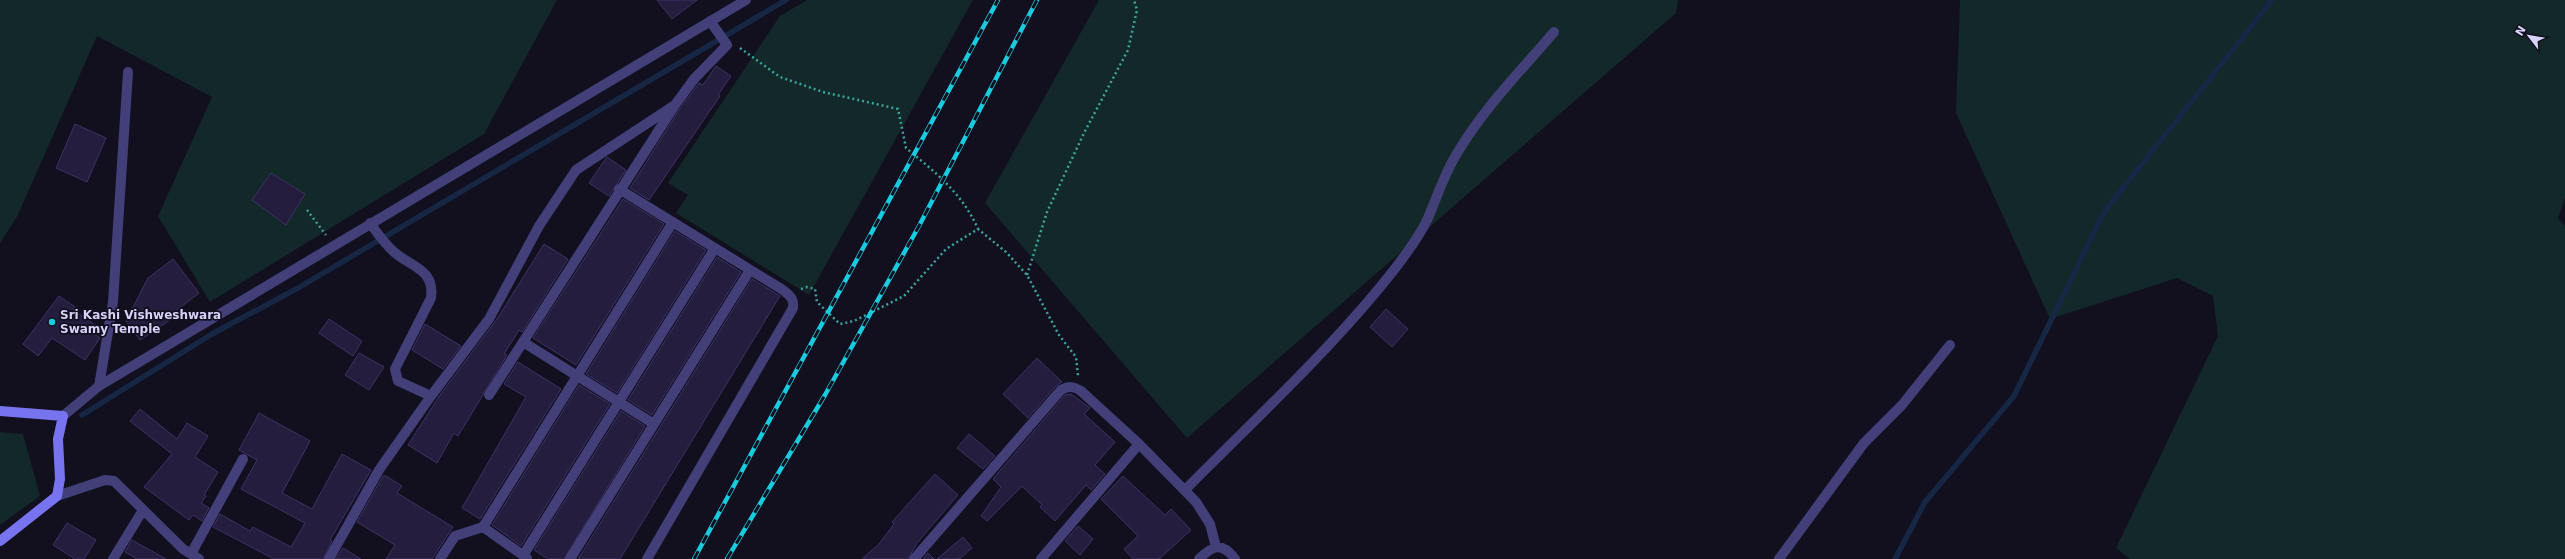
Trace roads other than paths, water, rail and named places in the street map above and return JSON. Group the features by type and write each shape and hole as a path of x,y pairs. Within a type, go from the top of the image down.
{"street":[{"path":"57,496 60,479 58,439 63,416 99,386 746,0"},
{"path":"489,395 619,190 675,106 694,79 726,43 710,21"},
{"path":"1185,490 1339,333 1396,268 1418,238 1428,219 1444,176 1457,153 1482,118 1554,32"},
{"path":"99,386 113,302 128,72"},
{"path":"329,559 379,470 431,396 489,319 539,226 576,170 675,106"},
{"path":"619,190 788,294 792,298 793,308 647,559"},
{"path":"440,559 455,536 483,527 673,222"},
{"path":"370,223 393,252 423,270 428,276 432,290 431,298 420,323 395,369 395,376 398,381 431,396"},
{"path":"483,527 526,556 619,402 715,248"},
{"path":"570,559 750,270"},
{"path":"523,342 654,424"},
{"path":"1779,559 1864,443 1902,405 1950,345"},
{"path":"914,559 1061,390 1074,387 1081,391 1139,444 1196,502 1210,524 1216,547"},
{"path":"0,411 63,416"},
{"path":"1041,559 1139,444"},
{"path":"0,541 57,496 105,480 114,481 143,510 196,558 243,459"},
{"path":"113,559 143,510"},
{"path":"1199,559 1210,548 1216,547 1228,550 1235,559"}],"waterway":[{"path":"82,415 212,334 298,288 786,0"},
{"path":"1895,559 1925,502 2014,396 2104,212 2272,0"}],"railway":[{"path":"694,559 998,0"},
{"path":"727,559 825,395 919,226 1037,0"}],"place":[{"name":"Sri Kashi Vishweshwara Swamy Temple","path":"52,322"}]}
